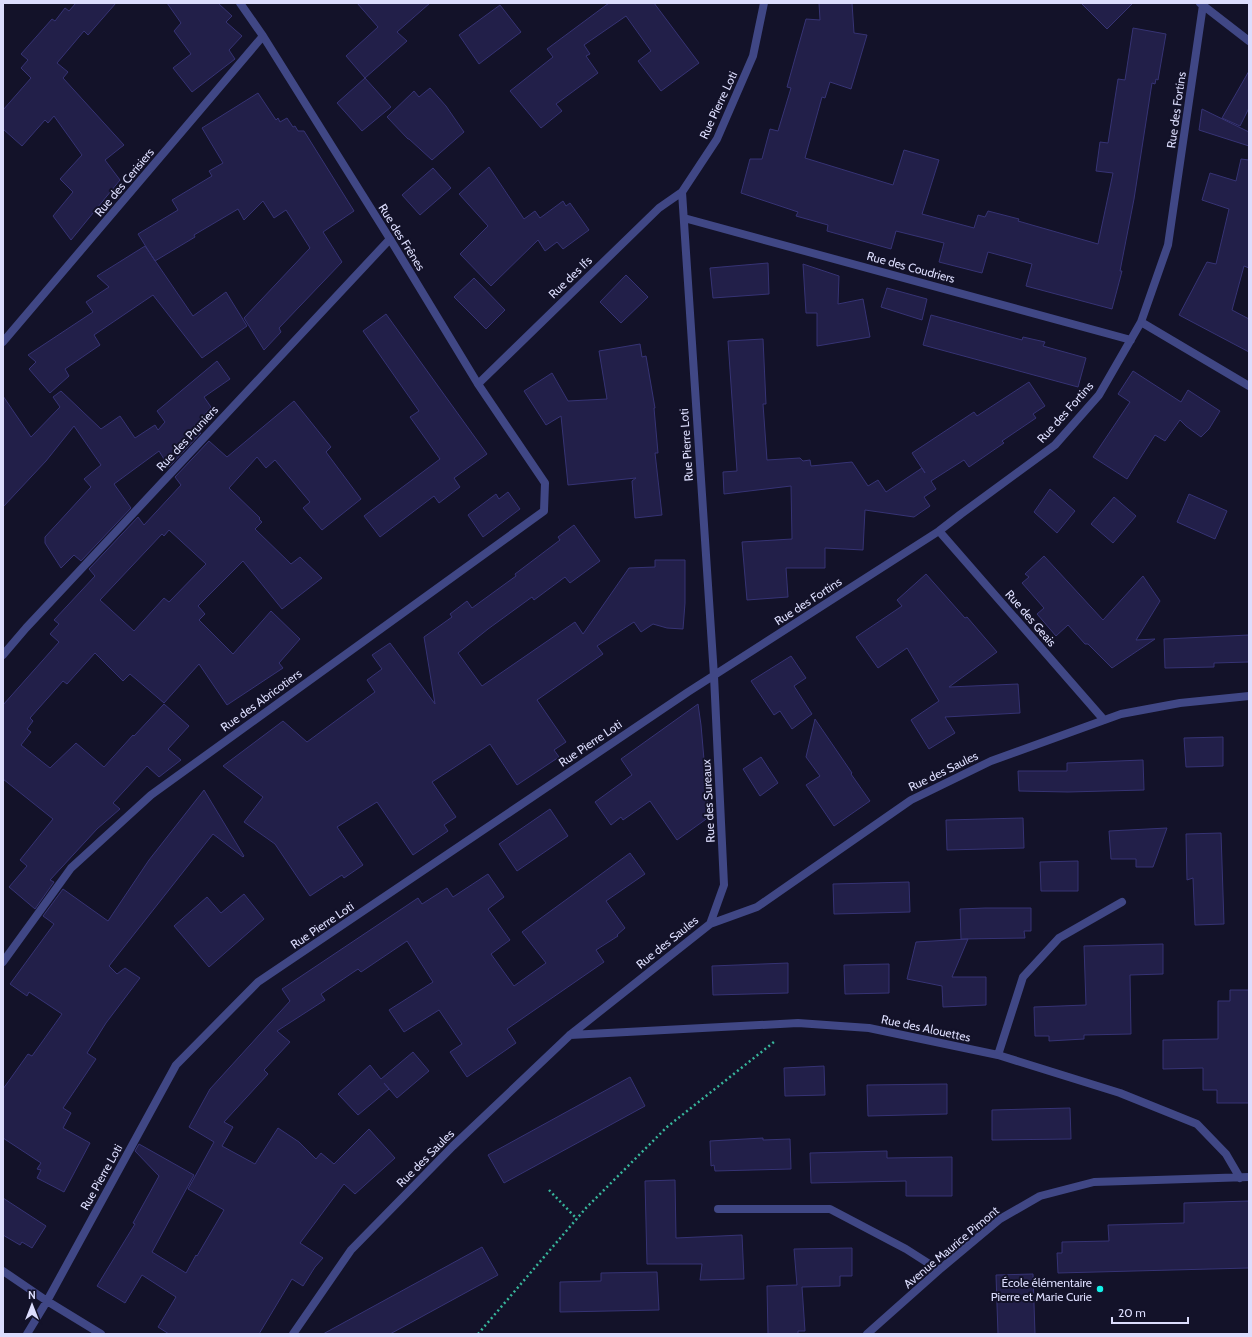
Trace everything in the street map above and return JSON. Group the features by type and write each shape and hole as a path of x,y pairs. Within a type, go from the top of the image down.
{"street":[{"name":"Rue des Frênes","path":"240,3 263,36 390,239 478,384 545,483"},
{"name":"Rue Pierre Loti","path":"28,1334 176,1065 258,982 682,696 714,676 682,192 717,139 753,56 764,3"},
{"path":"1202,4 1249,41"},
{"name":"Rue des Fortins","path":"714,676 939,531 1055,445 1099,395 1141,322 1168,245 1202,4"},
{"name":"Rue des Cerisiers","path":"3,342 263,36"},
{"name":"Rue des Ifs","path":"478,384 659,208 682,192"},
{"name":"Rue des Coudriers","path":"684,218 1131,340"},
{"name":"Rue des Pruniers","path":"3,655 26,628 390,239"},
{"path":"1141,322 1249,386"},
{"name":"Rue des Abricotiers","path":"3,962 71,868 151,795 544,511 545,483"},
{"name":"Rue des Geais","path":"939,531 1104,720"},
{"name":"Rue des Sureaux","path":"710,924 724,885 714,676"},
{"name":"Rue des Saules","path":"293,1334 351,1250 453,1146 570,1035 710,924 758,907 911,800 991,761 1121,714 1180,703 1249,696"},
{"path":"998,1055 1023,977 1059,938 1122,902"},
{"name":"Rue des Alouettes","path":"570,1035 798,1023 869,1028 998,1055 1120,1093 1197,1124 1226,1154 1240,1178"},
{"name":"Avenue Maurice Pimont","path":"867,1334 939,1270 1000,1219 1040,1196 1094,1182 1249,1178"},
{"path":"718,1209 830,1209 906,1249 939,1270"},
{"path":"3,1271 47,1301 101,1334"}],"path":[{"path":"478,1334 586,1208 667,1127 774,1042"},
{"path":"549,1190 576,1219"}],"building":[{"path":"76,3 116,3 88,35 84,31 57,63 68,72 63,78 124,145 105,160 120,180 71,240 53,216 73,192 60,179 82,155 54,116 48,123 45,120 22,146 3,129 3,110 31,78 21,68 28,60 21,54 52,19 55,21 65,8 69,11"},
{"path":"167,3 218,3 232,16 226,22 242,36 229,50 235,59 192,92 173,68 191,54 174,31 181,23"},
{"path":"357,3 430,3 397,32 407,41 365,78 346,56 378,27"},
{"path":"609,3 654,3 699,63 661,91 638,61 651,51 626,16 584,45 590,54 586,56 598,73 556,104 562,111 541,128 510,91 553,57 547,49"},
{"path":"819,3 852,3 854,33 867,35 851,89 830,82 825,98 822,97 805,158 893,185 904,150 939,160 922,214 974,228 978,215 985,217 988,211 1019,219 1018,221 1098,244 1113,173 1096,171 1100,142 1108,143 1118,79 1125,80 1133,28 1166,34 1158,80 1156,79 1155,84 1152,83 1134,199 1120,271 1122,271 1112,309 1026,286 1032,264 988,252 982,273 939,262 944,243 896,231 891,249 827,231 828,225 796,216 798,212 741,193 750,159 762,159 770,129 778,131 791,88 787,87 806,19 820,20"},
{"path":"1081,3 1133,3 1107,29"},
{"path":"500,5 521,32 479,64 459,35"},
{"path":"1249,71 1249,108 1240,126 1222,118"},
{"path":"365,78 391,107 362,131 337,103"},
{"path":"430,88 446,106 464,132 432,160 408,139 387,117 414,91 419,97"},
{"path":"258,93 276,120 278,118 280,122 287,118 293,127 295,126 298,131 304,131 354,211 323,232 342,262 279,328 281,332 264,350 244,318 310,248 286,210 274,218 263,201 244,220 238,209 194,235 195,237 155,261 138,234 178,210 172,200 212,176 209,171 223,163 202,128"},
{"path":"1202,109 1249,132 1249,146 1199,130"},
{"path":"1241,159 1249,160 1249,268 1244,266 1232,310 1249,319 1249,352 1179,315 1207,262 1216,264 1229,209 1202,200 1210,173 1236,181"},
{"path":"489,167 524,219 535,211 540,218 563,201 566,206 570,203 589,230 563,249 557,242 545,251 538,240 491,286 460,254 488,226 459,194"},
{"path":"433,168 451,188 420,215 402,195"},
{"path":"145,246 193,316 226,292 247,326 202,358 153,295 94,335 100,345 65,369 69,376 50,393 29,369 36,362 28,355 93,312 86,302 109,287 97,276"},
{"path":"768,263 769,294 713,298 710,268"},
{"path":"803,264 839,276 838,304 863,299 870,337 817,346 817,313 806,313"},
{"path":"626,275 648,297 621,323 600,302"},
{"path":"474,278 505,310 486,329 454,297"},
{"path":"887,288 927,299 922,320 881,307"},
{"path":"386,314 487,454 454,478 460,487 439,503 434,496 380,537 364,516 440,459 410,417 419,411 363,331"},
{"path":"931,315 1022,340 1023,337 1045,342 1043,346 1086,358 1078,387 923,345"},
{"path":"763,339 766,404 763,404 767,460 800,458 803,461 810,460 811,466 852,462 868,486 878,480 886,492 922,468 912,453 974,412 977,416 1029,382 1045,406 1033,414 1036,418 1002,441 1004,443 969,467 964,460 931,481 936,489 924,497 930,506 914,517 865,510 863,550 825,548 825,568 786,568 788,597 747,600 742,542 792,539 791,486 724,494 723,472 737,471 728,341"},
{"path":"640,344 642,357 646,356 655,408 658,453 655,453 662,515 635,518 632,481 636,478 568,485 561,416 546,425 524,391 552,373 568,401 607,399 599,351"},
{"path":"217,361 230,379 204,397 211,407 194,426 201,433 169,467 159,451 114,484 131,508 81,561 74,555 61,568 45,543 45,537 91,487 84,479 101,465 74,426 46,461 3,507 3,396 31,437 60,407 53,397 61,391 101,429 120,416 135,438 155,425 158,430 165,422 157,411"},
{"path":"1133,371 1181,402 1188,390 1220,411 1209,429 1201,437 1180,420 1165,441 1155,435 1127,479 1093,457 1130,402 1118,394"},
{"path":"294,401 331,447 326,452 361,499 322,530 303,508 310,502 275,460 266,468 257,457 229,488 260,518 259,519 262,522 255,529 291,564 300,557 322,578 282,609 243,561 198,606 205,614 199,620 233,654 271,611 300,639 279,663 283,668 227,705 199,664 164,703 130,674 123,681 95,653 67,684 63,681 30,718 33,721 27,729 31,732 21,745 50,768 76,743 104,767 164,704 189,726 168,749 181,760 159,777 147,766 113,803 120,809 97,829 50,880 54,882 35,909 9,887 27,866 20,860 53,819 3,779 3,705 59,642 50,634 59,624 54,620 95,576 89,569 138,517 144,525 181,485 175,477 209,441 227,457","holes":["169,530 206,564 169,602 164,598 134,631 100,600 162,534 164,536"]},
{"path":"1050,489 1075,511 1057,533 1034,512"},
{"path":"508,492 520,509 483,537 468,515 496,494 499,499"},
{"path":"1189,494 1227,511 1215,539 1177,522"},
{"path":"1114,497 1136,516 1113,543 1091,524"},
{"path":"574,525 600,561 570,583 565,577 534,600 532,597 458,653 482,686 575,622 583,634 629,568 655,567 655,560 685,560 685,603 683,629 667,628 653,624 641,632 634,622 597,646 603,654 537,700 566,742 554,750 559,757 517,785 490,744 432,782 456,817 444,825 448,831 413,855 377,802 337,827 363,865 344,878 342,875 310,896 275,844 244,822 263,797 223,766 283,721 307,742 375,692 367,680 382,669 372,655 390,643 435,704 424,637 452,617 450,614 467,601 472,608 516,576 515,574 560,540 558,537"},
{"path":"1044,556 1103,620 1143,576 1160,601 1136,640 1155,639 1112,668 1088,644 1085,644 1068,625 1056,636 1037,614 1044,608 1022,583 1029,577 1025,574"},
{"path":"926,574 965,618 967,617 997,652 949,687 1018,684 1020,713 945,717 955,733 929,749 911,720 939,701 907,648 878,668 856,637 902,606 897,600"},
{"path":"1249,635 1249,662 1214,663 1214,667 1165,668 1164,639"},
{"path":"791,656 806,678 794,686 812,714 792,729 780,711 774,715 751,681"},
{"path":"698,704 709,817 677,840 650,801 623,820 621,817 611,825 595,802 632,775 621,759"},
{"path":"815,719 870,801 834,826 806,785 820,776 806,757"},
{"path":"1223,737 1223,766 1186,767 1184,738"},
{"path":"761,757 778,783 760,796 743,769"},
{"path":"1143,760 1144,790 1068,792 1019,791 1018,771 1067,771 1067,763"},
{"path":"204,790 244,856 243,857 213,834 109,966 117,974 125,968 140,978 106,1023 87,1053 96,1059 63,1108 71,1113 63,1128 90,1143 64,1192 37,1178 41,1170 37,1169 41,1163 3,1138 3,1089 28,1054 32,1056 62,1014 29,992 27,996 10,984 54,924 43,916 63,889 108,921 149,860"},
{"path":"550,809 568,836 517,871 499,844"},
{"path":"1023,818 1024,848 947,850 946,820"},
{"path":"1167,828 1153,867 1136,867 1136,859 1111,859 1109,831"},
{"path":"1221,833 1224,924 1195,925 1193,878 1187,880 1186,834"},
{"path":"630,853 645,874 606,901 625,928 617,935 618,936 596,950 604,962 507,1029 516,1043 467,1077 450,1052 462,1044 439,1010 404,1032 389,1010 433,982 407,941 361,972 358,969 321,994 325,1000 277,1031 290,1042 264,1070 268,1074 224,1122 233,1127 222,1146 255,1164 278,1128 299,1142 316,1159 321,1153 334,1164 369,1129 395,1158 355,1194 344,1184 300,1243 323,1258 315,1267 303,1286 292,1279 259,1334 169,1334 158,1327 176,1297 142,1275 125,1303 97,1286 135,1224 133,1223 159,1176 135,1151 139,1144 194,1175 152,1252 186,1273 196,1255 197,1256 224,1210 188,1189 214,1142 189,1127 210,1089 290,1001 282,989 418,898 422,904 447,888 453,897 488,874 504,897 488,909 510,940 491,954 514,986 546,963 522,932"},
{"path":"1078,861 1078,891 1041,891 1040,862"},
{"path":"909,882 910,912 834,914 833,884"},
{"path":"244,894 264,919 209,967 174,926 207,897 221,913"},
{"path":"1031,908 1031,931 1024,931 1025,938 961,939 960,909"},
{"path":"968,939 952,977 986,977 986,1005 943,1007 942,986 907,979 916,942"},
{"path":"1163,944 1163,974 1130,975 1131,1034 1084,1035 1084,1039 1049,1041 1049,1036 1035,1036 1034,1007 1086,1005 1084,946"},
{"path":"788,963 788,993 713,995 712,966"},
{"path":"889,964 889,993 845,994 844,965"},
{"path":"1230,990 1249,990 1249,1103 1217,1103 1217,1090 1203,1090 1203,1068 1163,1069 1163,1040 1218,1039 1218,1001 1230,1001"},
{"path":"413,1052 429,1071 397,1098 384,1083 389,1089 358,1115 338,1094 370,1065 381,1079"},
{"path":"824,1066 825,1095 785,1096 784,1068"},
{"path":"630,1077 645,1106 504,1183 488,1155"},
{"path":"947,1084 947,1114 868,1116 867,1085"},
{"path":"1070,1108 1071,1139 992,1140 992,1110"},
{"path":"763,1138 763,1140 790,1139 791,1169 715,1171 714,1165 711,1166 710,1141"},
{"path":"887,1151 887,1158 952,1157 952,1196 906,1196 906,1181 811,1183 810,1153"},
{"path":"675,1180 676,1238 742,1235 744,1279 700,1280 702,1264 647,1264 645,1181"},
{"path":"3,1198 46,1226 32,1248 22,1242 20,1245 3,1235"},
{"path":"1249,1201 1249,1268 1058,1273 1057,1253 1062,1253 1062,1242 1109,1241 1108,1225 1184,1223 1184,1203"},
{"path":"482,1247 498,1275 390,1334 323,1334"},
{"path":"852,1248 852,1276 840,1276 840,1286 802,1287 805,1331 798,1331 798,1334 768,1334 767,1286 797,1285 794,1249"},
{"path":"657,1272 659,1310 560,1312 560,1282 601,1281 601,1273"},
{"path":"1033,1274 1035,1334 998,1334 996,1275"}],"place":[{"name":"École élémentaire Pierre et Marie Curie","path":"1100,1289"}]}
